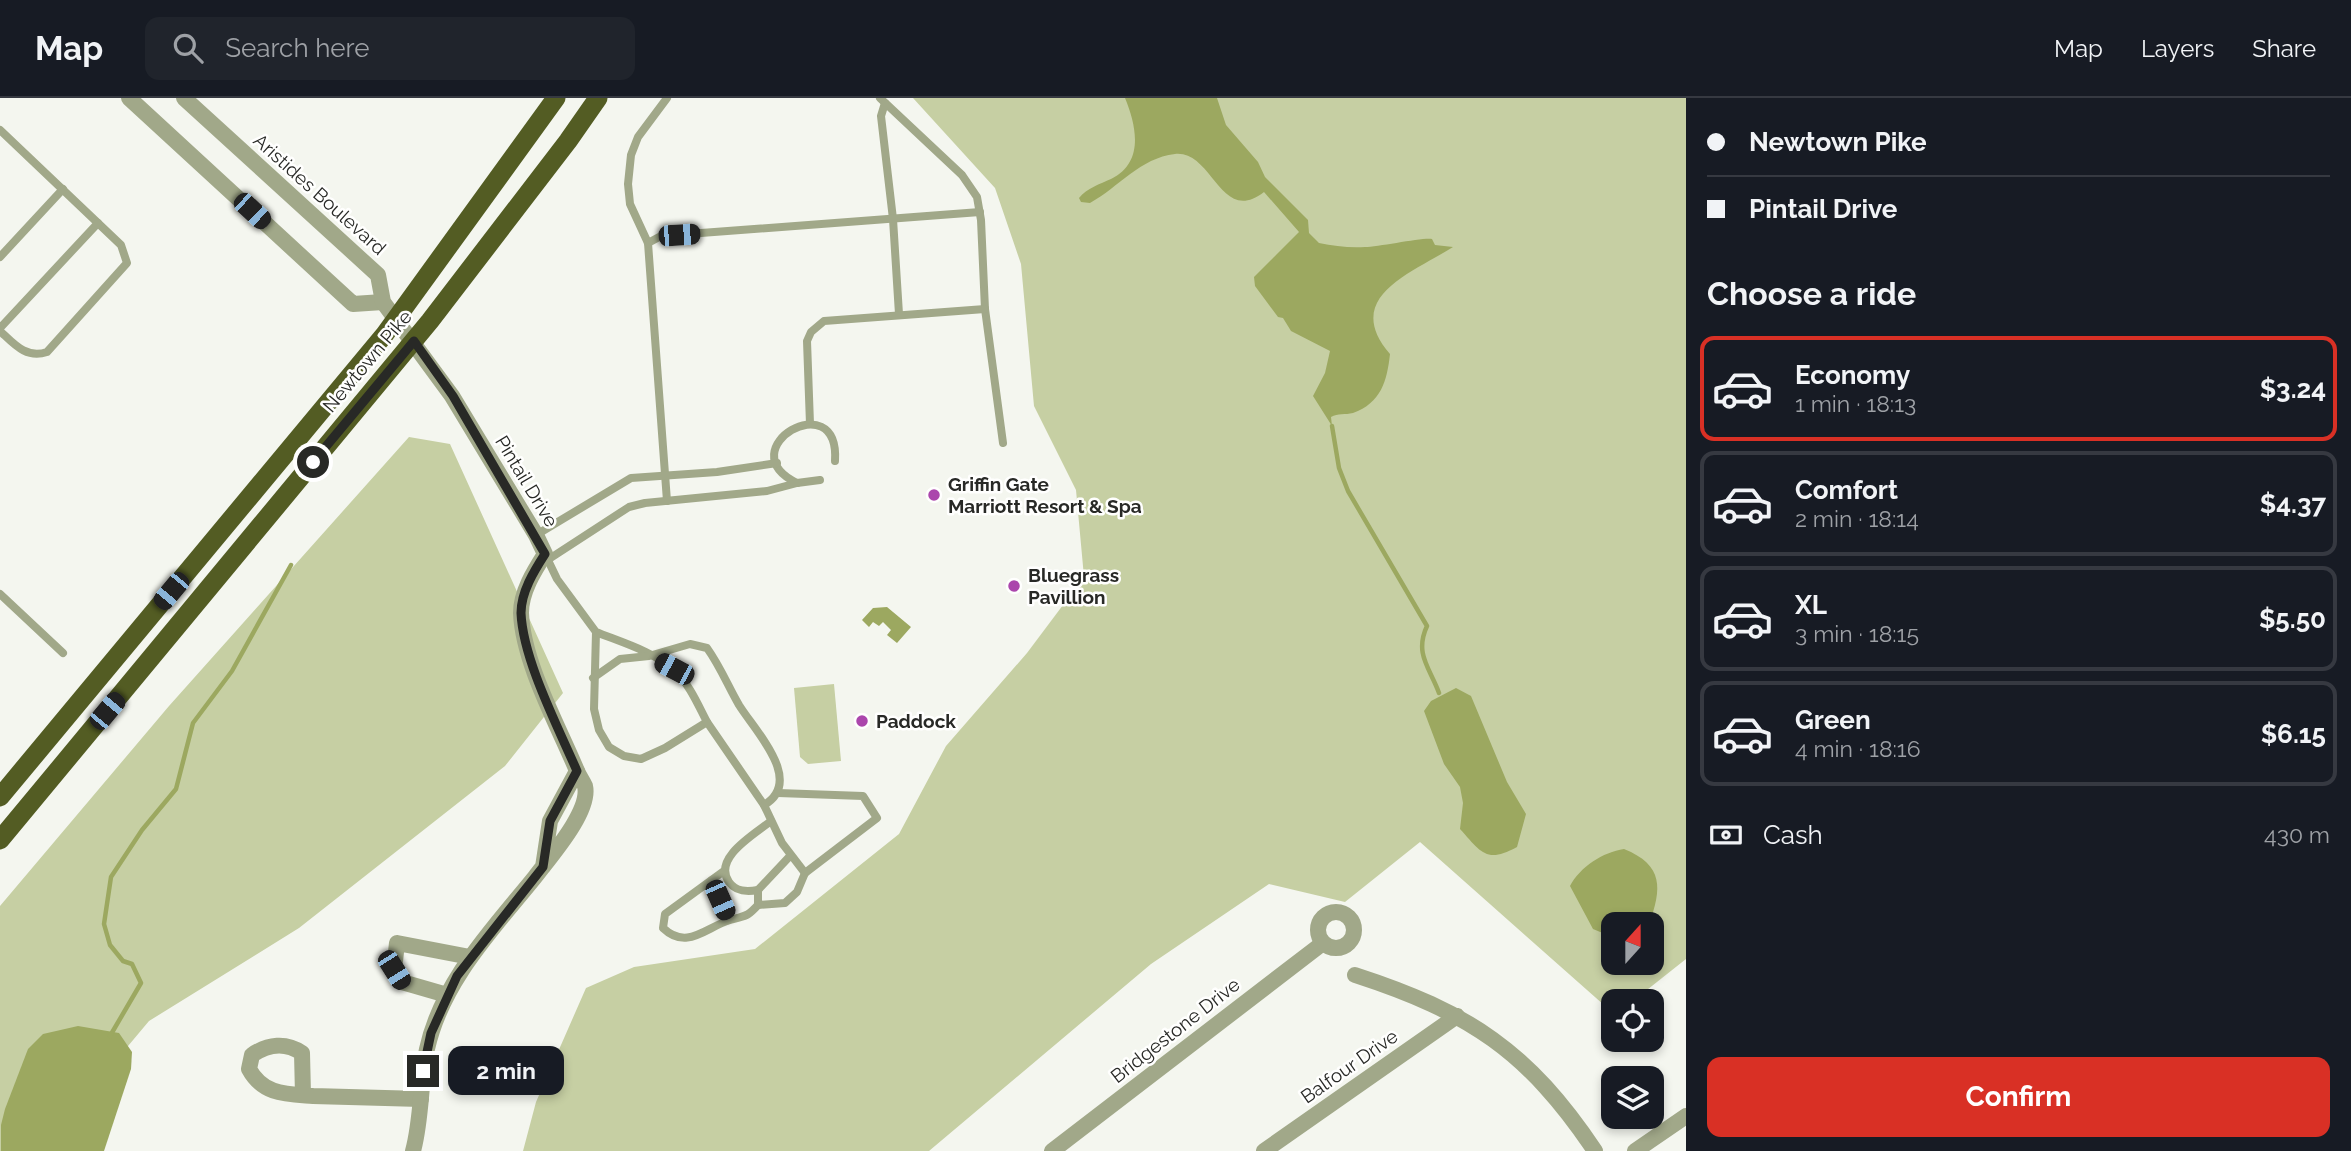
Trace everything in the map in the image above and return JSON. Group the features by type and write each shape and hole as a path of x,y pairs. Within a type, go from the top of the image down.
{"highway":[{"name":"Newtown Pike","path":"0,797 397,319 556,98"},
{"name":"Newtown Pike","path":"0,840 414,341 545,173 598,98"}],"street":[{"path":"129,98 353,304 383,302"},
{"name":"Aristides Boulevard","path":"184,98 378,275 383,302"},
{"name":"Pintail Drive","path":"383,302 453,396 547,556 530,577 521,611 528,651 585,787 581,808 543,867 470,957 447,995 427,1049 413,1151"},
{"path":"543,867 550,821 577,771"},
{"path":"447,995 402,982 394,970 397,943 470,957"},
{"name":"Bridgestone Drive","path":"1052,1151 1323,943"},
{"path":"1355,975 1457,1016 1495,1038 1525,1063 1568,1112 1595,1151"},
{"name":"Balfour Drive","path":"1264,1151 1457,1016"},
{"path":"303,1095 421,1099"},
{"path":"1635,1151 1686,1116"}],"lane":[{"path":"667,98 645,125 631,155 630,204 648,243 667,501"},
{"path":"883,100 961,174 977,197 985,309 1003,443"},
{"path":"883,100 881,116 893,219 899,314"},
{"path":"0,130 98,223 121,245 127,262 124,269 47,352 39,354 22,351 0,329 98,223"},
{"path":"0,257 62,189"},
{"path":"648,243 661,236 980,212"},
{"path":"810,424 807,341 811,332 824,321 985,309"},
{"path":"797,483 781,472 777,463 777,443 783,434 800,424 810,424 828,434 833,442 835,461"},
{"path":"536,535 631,478 777,463"},
{"path":"805,873 790,856 764,805 674,669 596,632 557,579 547,556 629,508 667,501 767,491 820,480"},
{"path":"0,594 63,653"},
{"path":"596,632 593,678 599,730 610,747 624,756 641,759 666,748 708,722"},
{"path":"593,678 620,659 649,656 690,644 707,648 740,705 773,752 778,793"},
{"path":"724,871 665,914 663,928 670,934 691,939 729,920 746,917 758,905 785,904 797,892 805,873 877,818 863,796 778,793 764,805"},
{"path":"771,821 732,853 724,865 724,871 732,886 745,892 758,890 790,856"},
{"path":"712,880 729,920"},
{"path":"758,890 758,905"}],"shaded area":[{"path":"913,98 1686,98 1686,959 1648,989 1601,989 1601,1002 1420,842 1345,902 1269,884 1151,964 929,1151 523,1151 536,1102 586,988 634,967 755,949 899,834 946,746 1027,653 1084,577 1076,490 1034,406 1021,264 995,188"},
{"path":"1125,98 1217,98 1226,125 1258,162 1265,177 1308,220 1309,233 1319,243 1371,247 1432,239 1435,245 1453,247 1402,277 1378,302 1373,317 1377,334 1390,354 1381,390 1363,409 1331,417 1332,426 1313,396 1325,373 1330,351 1291,331 1255,286 1254,277 1299,232 1264,192 1249,200 1237,200 1227,194 1199,163 1188,156 1175,154 1140,167 1090,203 1081,202 1079,198 1086,192 1122,172 1129,164 1135,132"},
{"path":"409,437 450,444 563,693 505,766 299,928 149,1021 40,1151 0,1151 0,906 169,706"},
{"path":"887,607 911,627 897,643 887,635 891,630 883,622 879,626 873,622 869,627 862,620 873,608"},
{"path":"834,684 841,761 808,764 800,757 794,688"},
{"path":"1456,688 1471,696 1507,782 1526,814 1517,847 1498,855 1491,855 1479,849 1460,829 1463,803 1460,787 1444,764 1424,711 1431,701"},
{"path":"1624,849 1637,855 1653,871 1657,889 1653,912 1601,912 1601,932 1593,929 1570,886 1580,873 1608,853"},
{"path":"78,1026 119,1033 132,1052 131,1069 104,1151 1,1151 1,1125 5,1109 28,1049 43,1034"}],"waterway":[{"path":"1332,426 1339,468 1348,491 1427,626 1423,636 1423,653 1439,693"},
{"path":"110,1036 141,983 132,964 123,961 110,945 104,924 111,877 142,830 176,789 193,723 232,671 291,565"}],"place":[{"name":"Griffin Gate Marriott Resort & Spa","path":"934,495"},
{"name":"Bluegrass Pavillion","path":"1014,586"},
{"name":"Paddock","path":"862,721"}],"route":[{"path":"313,462 414,341 453,396 545,554 530,577 521,611 528,651 577,771 550,821 543,867 457,976 431,1033 423,1071"}]}
